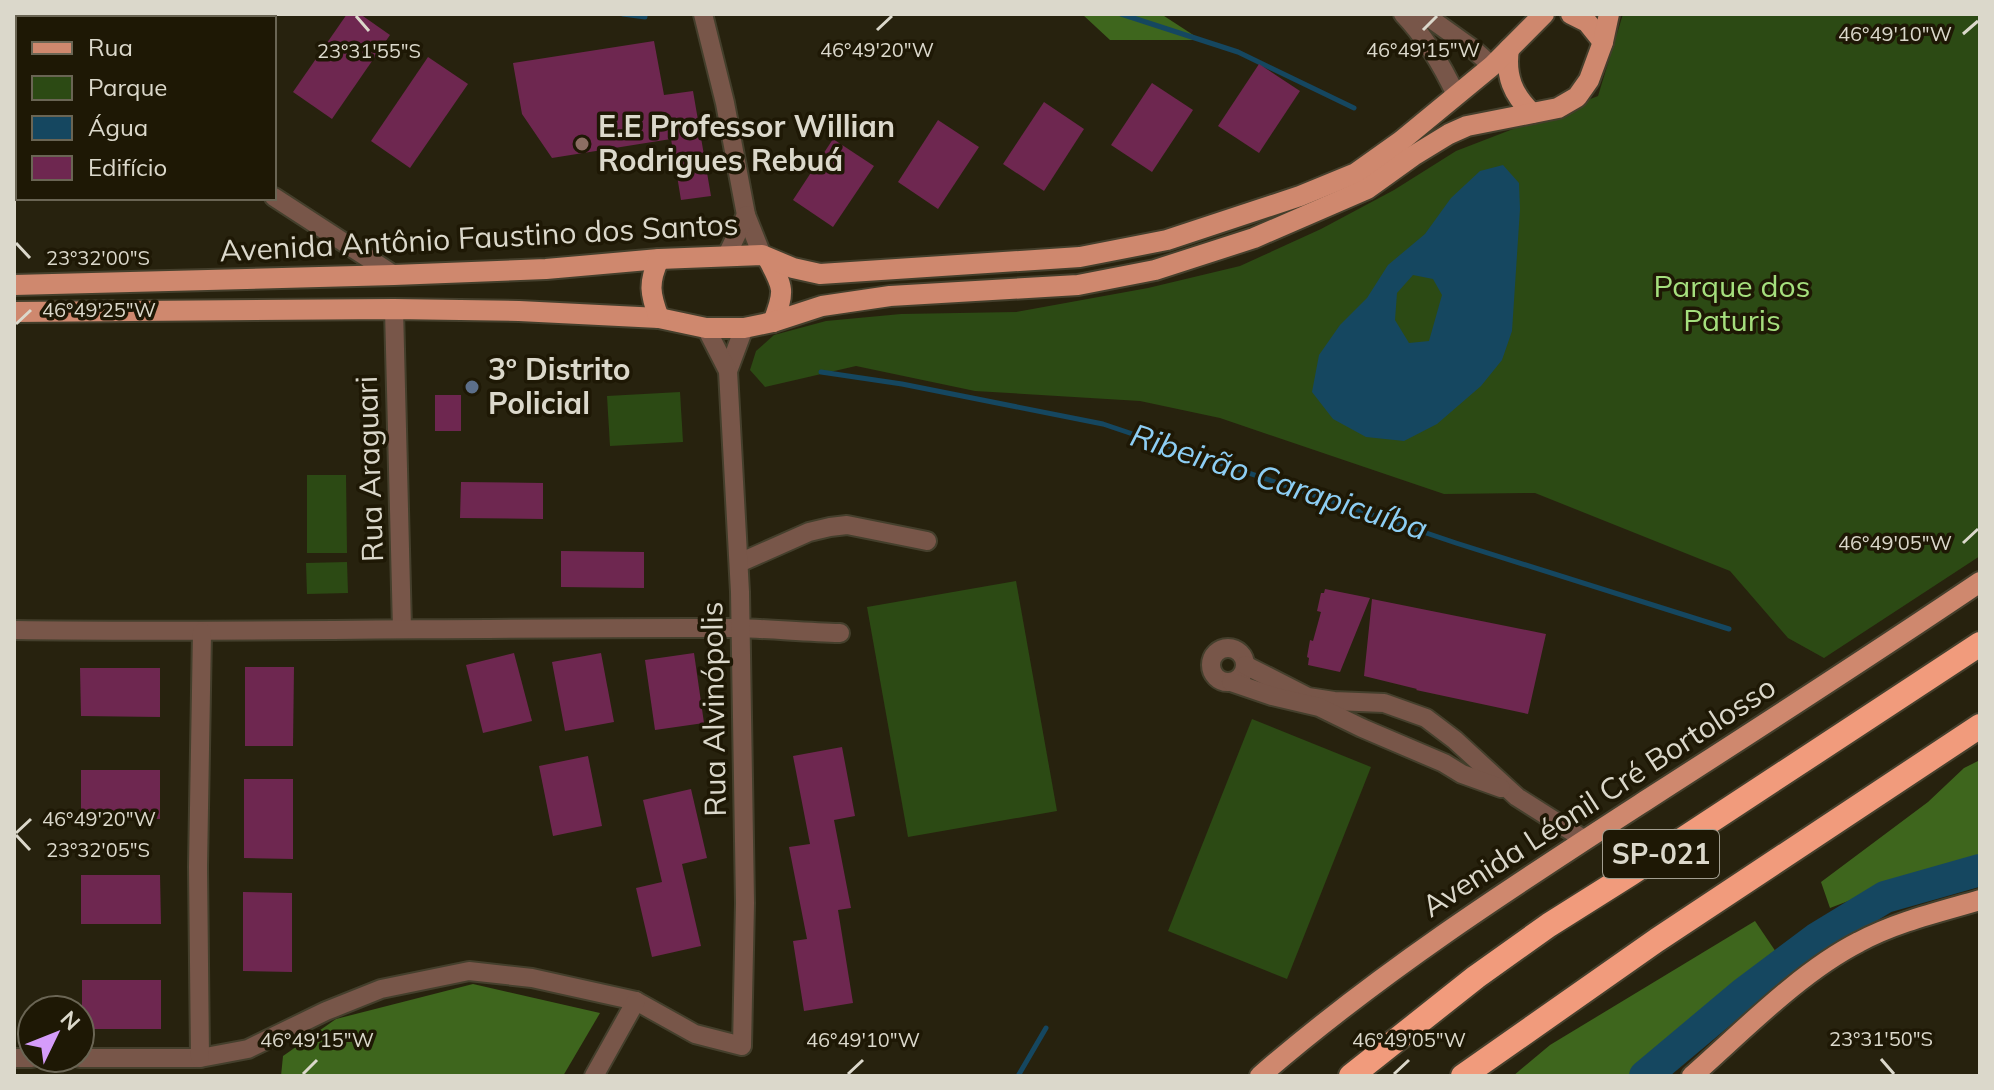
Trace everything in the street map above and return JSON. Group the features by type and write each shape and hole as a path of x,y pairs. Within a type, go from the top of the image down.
{"highway":[{"name":"SP-021","path":"1351,1076 1476,977 1549,925 1980,644"},
{"name":"SP-021","path":"1463,1076 1657,940 1980,726"}],"main road":[{"name":"Avenida Antônio Faustino dos Santos","path":"14,285 394,275 726,257 765,257 820,274 1080,257 1167,240 1300,196 1356,173 1401,141 1492,66 1544,14"},
{"path":"1571,14 1587,22 1603,42"},
{"name":"Avenida Antônio Faustino dos Santos","path":"14,312 519,311 659,318 706,328 744,328 822,306 890,296 1078,285 1155,270 1254,238 1367,189 1413,156 1467,126 1558,108 1577,97 1589,80 1609,14"},
{"path":"1509,49 1508,71 1512,86 1519,101 1532,113"},
{"path":"765,257 782,290 773,322"},
{"path":"659,259 651,288 659,318"},
{"name":"Avenida Léonil Cré Bortolosso","path":"1260,1076 1344,1006 1478,909 1980,582"},
{"path":"1692,1076 1826,961 1859,941 1905,922 1980,900"}],"street":[{"path":"703,14 725,103 746,215 765,257"},
{"path":"1403,14 1423,35 1456,95"},
{"path":"1424,14 1492,66"},
{"path":"276,198 394,275"},
{"path":"726,257 746,215"},
{"name":"Rua Araguari","path":"394,309 402,629"},
{"name":"Rua Alvinópolis","path":"706,328 728,371"},
{"name":"Rua Alvinópolis","path":"636,1001 695,1034 742,1046 745,903 742,628 728,371 744,328"},
{"path":"739,563 809,532 847,525 927,541"},
{"path":"14,630 202,632 742,628 840,633"},
{"path":"200,1058 198,867 202,632"},
{"path":"1231,682 1241,676 1245,665 1241,654 1225,648 1216,653 1211,662 1212,672 1220,680 1319,707 1462,774 1508,790"},
{"path":"1245,665 1308,697 1384,703 1426,718 1455,740 1508,790 1585,840"},
{"path":"96,1058 200,1058 248,1049 326,1011 381,989 469,971 532,978 636,1001 594,1076"}],"green space":[{"path":"1082,14 1161,14 1201,40 1110,40"},
{"name":"Parque dos Paturis","path":"1623,14 1980,14 1980,556 1824,658 1788,638 1730,571 1535,493 1444,494 1220,418 1140,401 975,391 856,366 765,387 750,370 756,351 774,335 826,321 901,314 1016,312 1148,288 1240,266 1321,229 1394,190 1456,151 1598,96"},
{"path":"680,392 683,442 610,446 607,396"},
{"path":"307,475 346,475 347,553 307,553"},
{"path":"347,562 348,593 307,594 306,563"},
{"path":"1016,581 1057,811 908,837 867,607"},
{"path":"1252,719 1371,767 1287,979 1168,931"},
{"path":"1980,760 1980,859 1924,872 1830,908 1821,882 1928,802 1964,768"},
{"path":"1755,921 1776,952 1633,1076 1513,1076 1550,1045"},
{"path":"473,984 600,1013 563,1076 281,1076 283,1056 336,1019"}],"water":[{"path":"1503,165 1519,183 1512,331 1502,360 1481,386 1437,424 1404,441 1366,437 1333,419 1312,392 1319,355 1340,325 1367,298 1388,265 1425,234 1451,198 1480,171","holes":["1413,275 1433,279 1442,295 1429,341 1409,343 1395,320 1397,293"]}],"building":[{"path":"347,14 360,14 390,35 332,119 293,92"},
{"path":"654,41 664,95 693,91 711,196 681,200 671,139 552,158 522,114 513,63"},
{"path":"428,57 468,84 410,168 371,141"},
{"path":"1259,64 1300,91 1259,153 1218,126"},
{"path":"1152,83 1193,110 1152,172 1111,145"},
{"path":"1044,102 1084,129 1044,191 1003,164"},
{"path":"938,120 979,147 938,209 898,182"},
{"path":"833,139 874,166 833,227 793,200"},
{"path":"435,395 461,395 461,431 435,431"},
{"path":"461,482 543,483 543,519 460,518"},
{"path":"561,551 644,552 644,588 561,587"},
{"path":"1325,589 1370,598 1340,672 1308,665 1310,640 1313,641 1321,612 1317,611 1321,593"},
{"path":"1372,599 1546,634 1528,714 1364,676"},
{"path":"514,653 532,721 483,733 466,665"},
{"path":"601,653 614,722 565,731 552,662"},
{"path":"694,653 704,723 655,730 645,660"},
{"path":"245,667 294,667 293,746 245,746"},
{"path":"80,668 160,668 160,717 81,716"},
{"path":"842,747 855,816 834,820 851,908 838,910 853,1003 804,1011 793,941 807,939 789,847 810,844 793,756"},
{"path":"588,756 602,826 553,836 539,766"},
{"path":"81,770 160,770 160,819 81,819"},
{"path":"244,779 293,779 293,859 244,858"},
{"path":"691,789 707,858 682,864 701,946 652,957 636,888 662,882 643,800"},
{"path":"81,875 160,875 161,924 81,924"},
{"path":"243,892 292,893 292,972 243,971"},
{"path":"82,980 161,980 161,1029 96,1029 96,994 82,994"}],"waterway":[{"path":"623,14 645,17"},
{"path":"1121,14 1238,52 1354,108"},
{"name":"Ribeirão Carapicuíba","path":"821,372 902,384 1103,424 1456,543 1729,629"},
{"name":"Ribeirão Carapicuíba","path":"1645,1076 1744,993 1816,939 1885,897 1980,870"},
{"path":"1018,1076 1046,1028"}],"place":[{"name":"E.E Professor Willian Rodrigues Rebuá","path":"582,144"},
{"name":"3º Distrito Policial","path":"472,387"}]}
